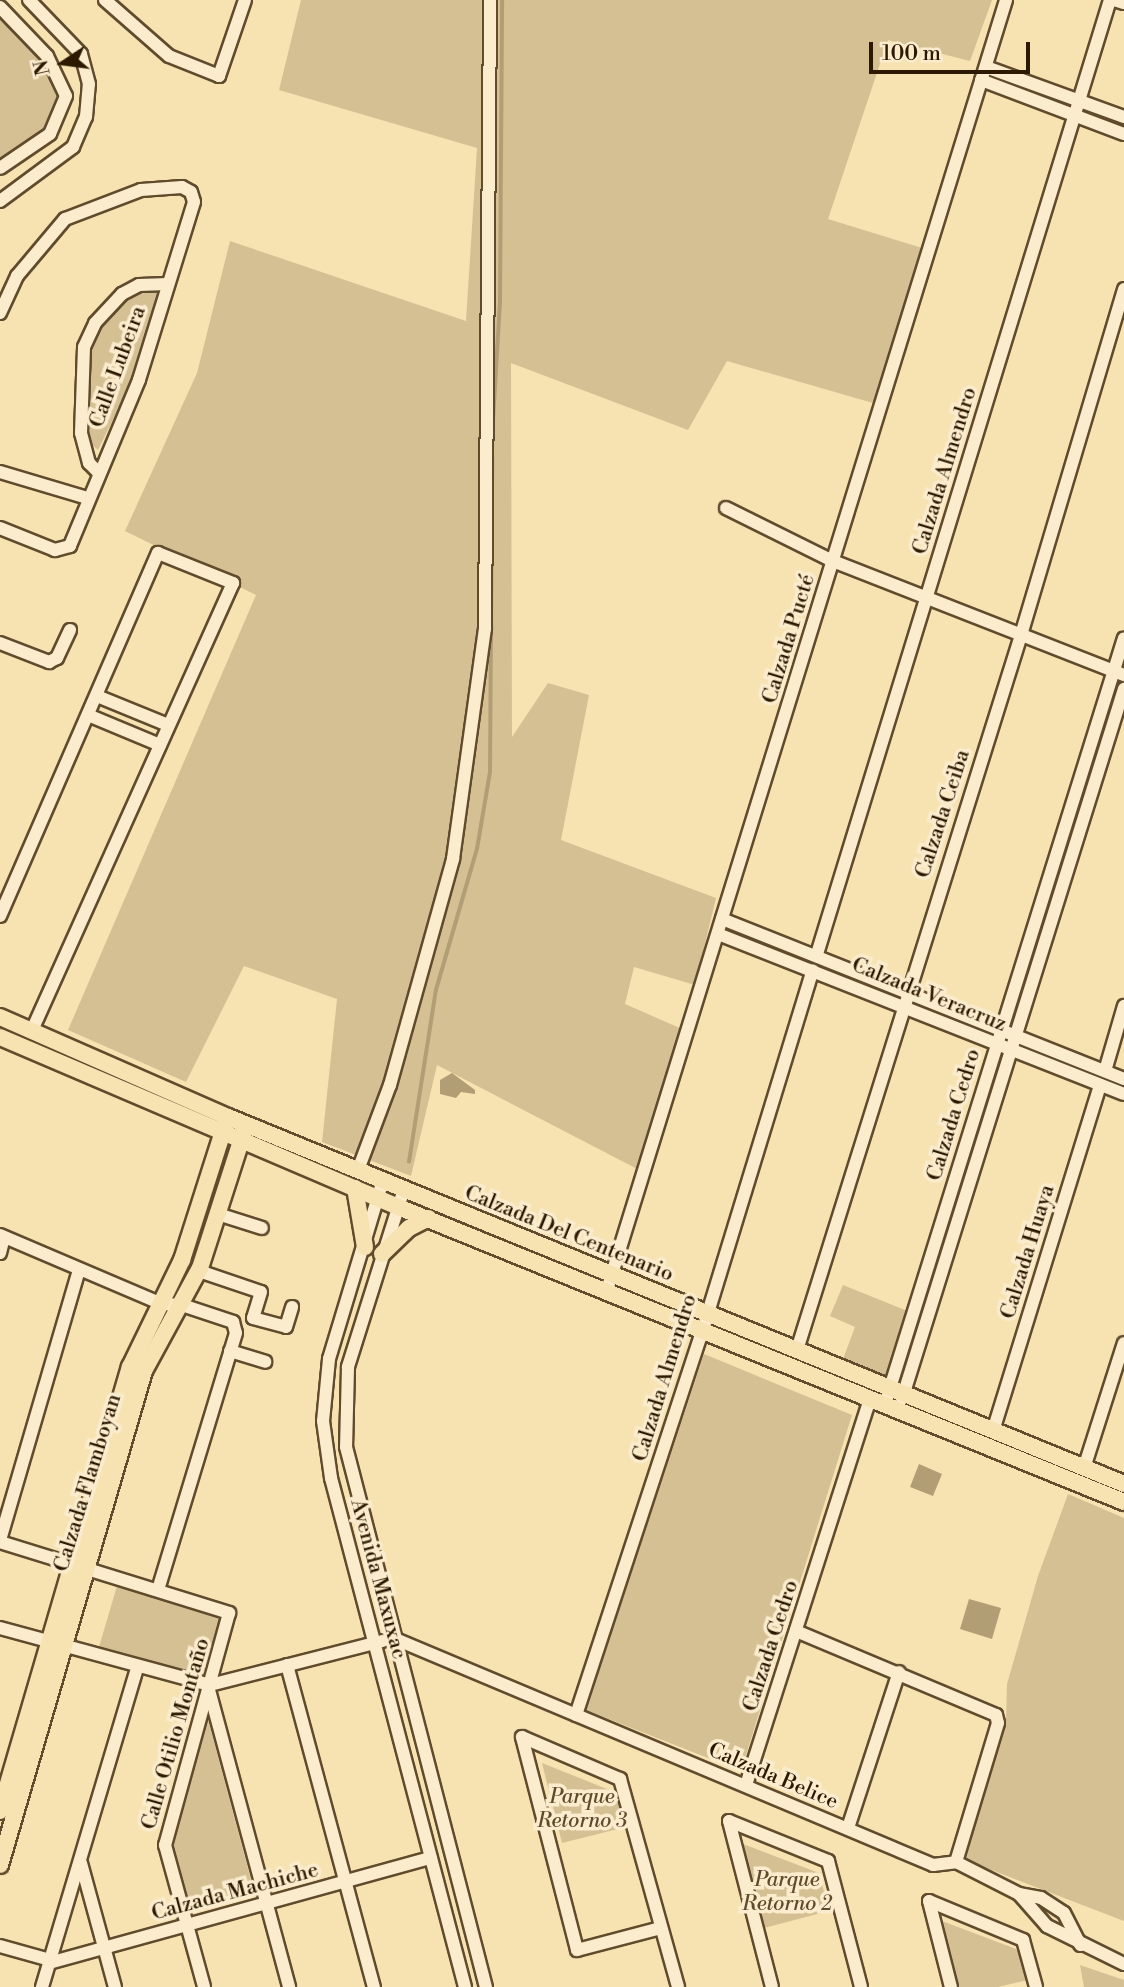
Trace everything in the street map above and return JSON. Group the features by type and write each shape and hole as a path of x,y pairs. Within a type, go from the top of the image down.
{"main road":[{"name":"Calzada Del Centenario","path":"0,1017 225,1124"},
{"name":"Calzada Del Centenario","path":"0,1037 244,1132 378,1198 610,1282"},
{"name":"Calzada Flamboyan","path":"0,1811 55,1643 130,1367 182,1260 225,1124"},
{"name":"Calzada Del Centenario","path":"244,1132 383,1180 610,1282 890,1399 1124,1502"},
{"name":"Calzada Flamboyan","path":"78,1564 145,1371 199,1271 244,1132"},
{"path":"355,1188 365,1247"},
{"path":"382,1254 409,1228 429,1218"},
{"name":"Calzada Del Centenario","path":"704,1321 797,1350 890,1399 993,1431 1124,1484"},
{"name":"Calzada Flamboyan","path":"0,1865 55,1643"}],"street":[{"path":"1,200 73,147 86,117 89,84 81,54 29,0"},
{"path":"105,0 169,56 219,76 244,0"},
{"path":"358,1170 390,1084 453,859 485,629 489,0"},
{"name":"Calzada Pucté","path":"610,1282 1006,0"},
{"path":"1112,0 1124,3"},
{"name":"Calzada Almendro","path":"817,954 1074,113 1112,0"},
{"path":"0,7 47,56 66,96 50,134 0,168"},
{"path":"986,67 1079,97 1124,117"},
{"path":"981,80 1124,134"},
{"name":"Calle Lubeira","path":"0,313 17,276 65,219 141,190 182,187 191,192 194,202 139,380 98,472 70,546 64,551 0,527"},
{"path":"98,472 89,463 81,433 84,347 95,323 122,294 139,285 168,284"},
{"name":"Calzada Ceiba","path":"797,1350 902,1004 1021,635 1124,289"},
{"path":"0,472 88,498"},
{"path":"726,508 833,561 1119,673"},
{"path":"0,916 158,552 233,583 32,1030"},
{"path":"0,643 49,662 57,658 70,630"},
{"name":"Calzada Cedro","path":"1006,1041 1000,1028 1119,673 1124,638"},
{"name":"Calzada Cedro","path":"746,1785 796,1630 890,1399 1124,689"},
{"path":"97,696 168,725"},
{"path":"88,715 159,745"},
{"name":"Calzada Veracruz","path":"722,919 1000,1028"},
{"name":"Calzada Veracruz","path":"718,934 902,1004 1124,1079"},
{"name":"Calzada Almendro","path":"576,1715 704,1321 813,970"},
{"path":"1105,1071 1124,1006"},
{"name":"Calzada Veracruz","path":"1006,1041 1124,1094"},
{"name":"Calzada Huaya","path":"993,1431 1100,1085"},
{"name":"Avenida Maxuxac","path":"383,1180 365,1247 329,1359 323,1421 331,1478 465,1987"},
{"name":"Avenida Maxuxac","path":"404,1189 359,1332 344,1394 346,1447 393,1638 486,1987"},
{"path":"218,1214 262,1228"},
{"path":"0,1253 2,1236 162,1304 182,1305 233,1322 236,1333 158,1589 0,1541 79,1269"},
{"path":"199,1271 261,1292 253,1318 286,1327 292,1307"},
{"path":"340,1325 359,1332"},
{"path":"1084,1468 1124,1343"},
{"path":"230,1351 265,1363"},
{"name":"Calle Otilio Montaño","path":"158,1589 229,1613 165,1844 204,1987"},
{"path":"0,1628 209,1687 393,1638"},
{"path":"796,1630 996,1715 956,1862"},
{"name":"Calzada Belice","path":"393,1638 933,1865 956,1862 1019,1894 1047,1926 1080,1945 1124,1964"},
{"path":"287,1665 374,1987"},
{"path":"42,1987 137,1668"},
{"path":"848,1828 899,1672"},
{"path":"209,1687 289,1987"},
{"path":"661,1928 577,1950 522,1737 620,1779 678,1987"},
{"path":"772,1987 729,1821 828,1861 861,1987"},
{"name":"Calzada Machiche","path":"49,1962 430,1858"},
{"path":"81,1862 115,1987"},
{"path":"1019,1894 1041,1898 1064,1913 1080,1945"},
{"path":"951,1987 929,1902 1023,1940 1036,1987"},
{"path":"0,1946 49,1962"}],"green space":[{"path":"301,0 992,0 970,61 888,40 828,219 922,248 873,403 727,361 688,430 511,363 512,737 548,683 589,695 561,840 716,898 695,985 634,967 625,1004 682,1029 643,1172 437,1065 411,1176 322,1142 337,999 244,966 186,1082 68,1030 256,595 125,531 197,373 230,241 466,321 477,148 279,90"},
{"path":"0,14 45,65 58,101 41,133 0,163"},
{"path":"156,285 161,290 134,377 98,450 89,442 85,391 90,348 98,325 136,292"},
{"path":"843,1285 910,1312 885,1376 843,1359 855,1327 830,1316"},
{"path":"704,1354 852,1415 741,1771 586,1710"},
{"path":"1068,1494 1124,1518 1124,1921 963,1859 1006,1722 1007,1684 1038,1576"},
{"path":"117,1586 221,1616 203,1677 99,1647"},
{"path":"208,1719 255,1895 189,1913 171,1846"},
{"name":"Parque Retorno 3","path":"542,1763 617,1793 626,1827 562,1843"},
{"name":"Parque Retorno 2","path":"743,1844 819,1873 829,1911 764,1928"},
{"path":"942,1921 1021,1951 1028,1980 998,1987 958,1987"},
{"path":"1080,1965 1124,1980 1124,1987 1084,1987"}],"shaded area":[{"path":"452,1073 475,1090 475,1094 461,1092 456,1098 440,1094 440,1080"},
{"path":"919,1464 942,1474 933,1496 910,1487"},
{"path":"969,1599 1001,1608 992,1639 960,1629"}],"waterway":[{"path":"493,420 500,303 502,0"},
{"path":"409,1162 436,990 477,849 490,772 492,456"}]}
